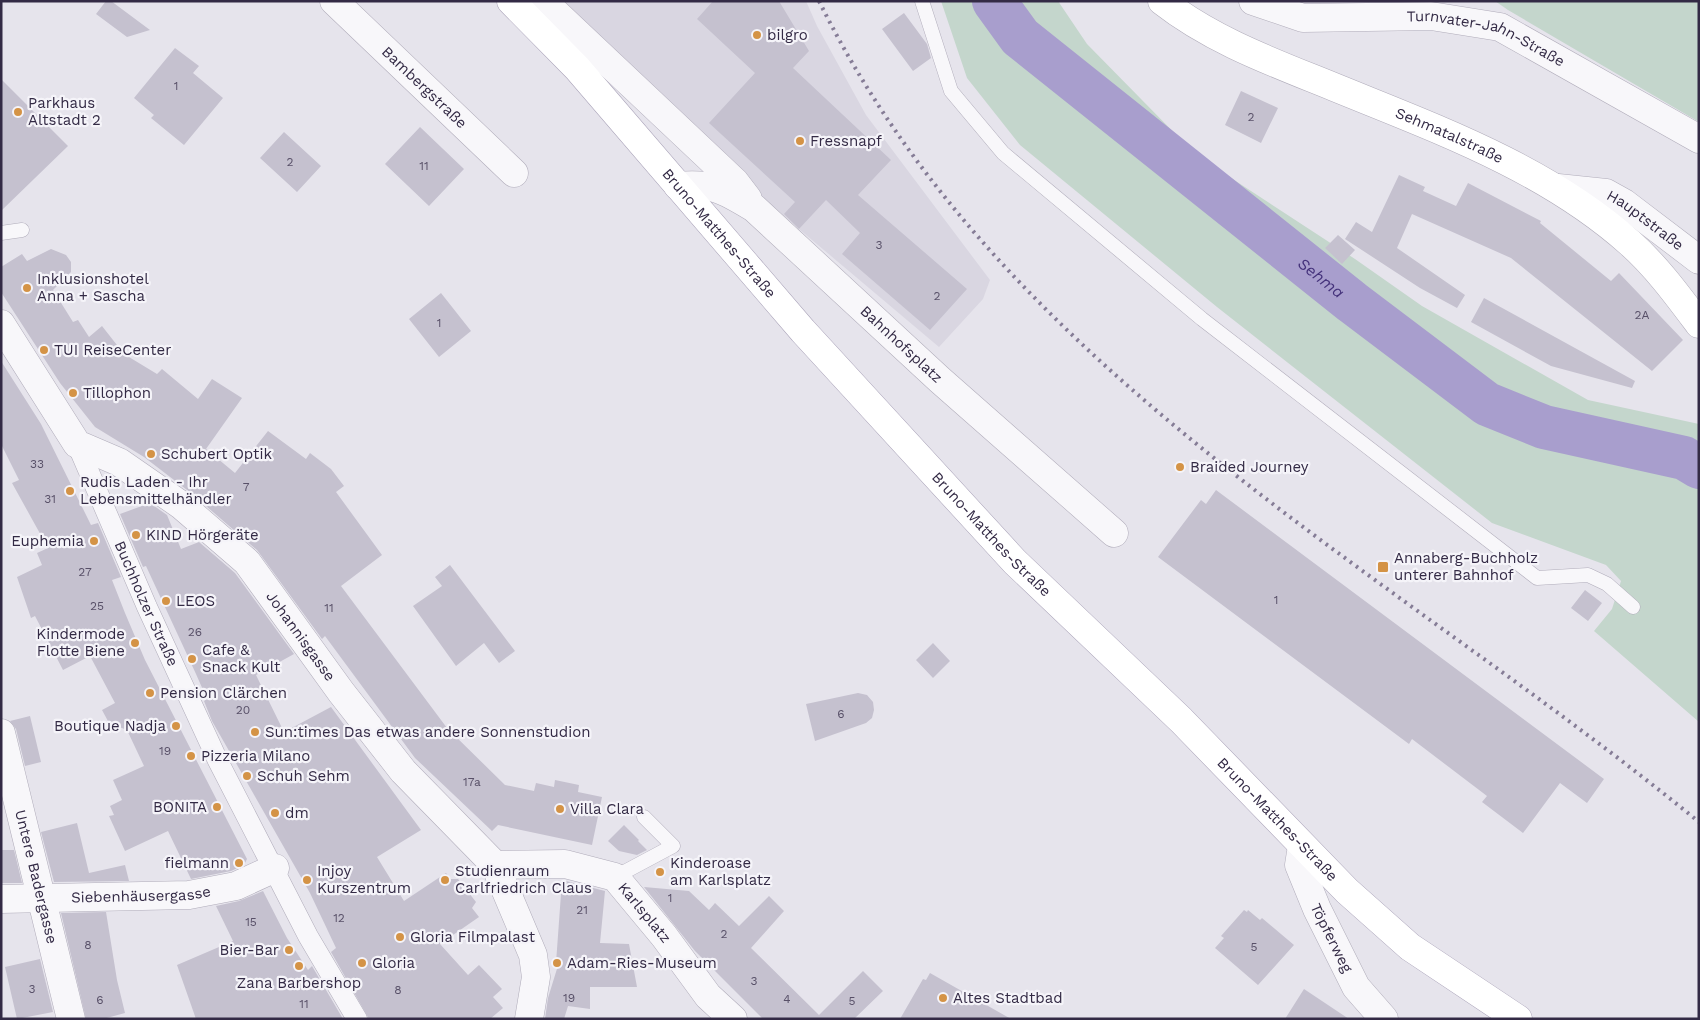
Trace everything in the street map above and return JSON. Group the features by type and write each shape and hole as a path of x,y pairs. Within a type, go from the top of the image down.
{"main road":[{"name":"Bruno-Matthes-Straße","path":"511,1 577,68 810,338 1015,562 1181,720 1347,891 1415,940 1518,1019"},
{"name":"Sehmatalstraße","path":"1162,1 1177,13 1257,56 1411,118 1485,151 1558,188 1631,244 1699,324"}],"street":[{"name":"Bambergstraße","path":"334,1 514,173"},
{"path":"543,1 735,182 754,208"},
{"name":"Turnvater-Jahn-Straße","path":"1253,1 1303,18 1364,9 1431,16 1500,27 1699,139"},
{"name":"Bahnhofsplatz","path":"678,186 699,184 716,189 754,208 940,380 1114,533"},
{"name":"Hauptstraße","path":"1558,188 1606,193 1624,203 1699,260"},
{"name":"Buchholzer Straße","path":"1,324 77,444 147,607 218,761 275,868 308,936 357,1019"},
{"name":"Johannisgasse","path":"77,444 119,462 135,472 181,505 247,562 341,692 403,771 495,865 533,955 536,977 528,1019"},
{"name":"Untere Badergasse","path":"1,733 71,1019"},
{"name":"Töpferweg","path":"1302,846 1299,865 1317,909 1356,987 1384,1019"},
{"path":"495,865 565,864 615,877"},
{"name":"Siebenhäusergasse","path":"1,899 189,895 236,886 275,868"},
{"name":"Karlsplatz","path":"615,877 664,936 710,1007 733,1019"}],"lane":[{"path":"922,1 951,90 1003,153 1202,319 1537,578 1588,575 1608,584 1634,607"},
{"path":"1,233 22,230"},
{"path":"615,877 673,846 644,817"}],"shaded area":[{"path":"549,1 806,1 817,26 866,115 990,280 983,299 939,347 799,229 653,99"}],"green space":[{"path":"941,1 1058,1 1087,44 1196,155 1355,259 1422,306 1588,400 1699,424 1699,722 1594,631 1612,609 1621,581 1606,565 1492,523 1217,307 1020,145 967,78"},
{"path":"1495,1 1699,1 1699,122 1508,10"}],"building":[{"path":"106,1 111,1 150,30 127,37 96,14"},
{"path":"713,1 779,1 809,51 793,68 891,160 858,195 967,289 930,330 842,254 860,233 826,200 799,229 784,214 795,202 709,123 755,73 697,19"},
{"path":"904,13 927,44 931,58 913,71 882,29"},
{"path":"175,48 199,66 193,73 223,98 184,145 151,118 154,115 134,98"},
{"name":"Parkhaus Altstadt 2","path":"1,79 68,146 1,211"},
{"path":"1241,91 1278,108 1261,143 1225,125"},
{"path":"420,127 464,169 429,206 385,164"},
{"path":"284,132 321,166 297,192 260,158"},
{"path":"1399,175 1425,187 1423,191 1456,206 1468,183 1541,221 1540,223 1611,281 1619,273 1683,340 1652,371 1511,258 1412,214 1397,248 1465,295 1457,308 1420,288 1345,239 1356,222 1372,232"},
{"path":"1338,235 1355,250 1342,264 1325,248"},
{"path":"51,249 66,255 71,262 71,272 53,290 73,322 78,320 89,337 102,326 124,354 157,374 162,369 198,399 212,379 242,398 206,449 235,473 268,431 306,459 310,453 331,469 344,486 336,492 382,555 341,586 447,728 505,785 534,791 536,783 554,787 555,780 579,785 578,792 602,797 592,845 498,825 492,831 415,758 325,636 322,639 257,550 191,493 144,457 95,427 60,383 1,292 1,267 22,254 27,261"},
{"path":"441,293 471,331 439,357 409,319"},
{"path":"1484,298 1635,381 1632,388 1551,366 1471,322"},
{"path":"1,361 41,424 91,525 98,523 121,577 112,580 145,660 247,859 244,865 231,871 191,879 168,831 125,851 109,816 114,815 110,806 122,800 113,780 144,766 127,730 109,723 102,710 115,703 90,656 63,670 35,616 31,618 17,577 42,565 37,553 48,548 12,483 19,480 1,444"},
{"path":"1216,490 1604,779 1587,803 1560,783 1523,833 1482,802 1487,796 1412,739 1409,744 1158,557 1201,500 1206,504"},
{"path":"150,503 167,515 181,549 199,542 235,573 294,654 256,675 283,730 285,729 286,731 331,707 421,830 377,857 404,901 446,873 451,879 458,879 476,902 472,908 479,917 440,944 468,975 479,965 502,989 493,997 503,1008 490,1019 369,1019 331,952 336,948 310,893 212,721 204,701 207,699 196,674 146,566 143,567 120,514"},
{"path":"450,565 515,651 499,663 484,643 456,666 413,606 442,586 435,577"},
{"path":"1585,590 1602,603 1588,621 1571,608"},
{"path":"933,643 950,661 933,678 916,660"},
{"path":"858,693 867,695 873,702 872,718 866,723 815,741 806,704"},
{"path":"30,716 41,762 25,766 16,729 10,721"},
{"path":"77,823 89,873 125,865 129,881 54,882 41,832"},
{"path":"624,825 647,850 637,855 619,851 608,841"},
{"path":"1,850 14,850 22,883 1,883"},
{"path":"562,880 605,891 600,943 629,944 637,987 590,987 590,1009 568,1006 564,1019 545,1019 548,998 560,959 556,963"},
{"path":"644,887 689,891 709,910 715,903 739,926 769,896 784,911 751,948 819,1015 863,971 883,991 854,1019 763,1019 695,951"},
{"path":"263,891 287,938 308,970 312,966 343,1019 196,1019 177,965 233,941 216,906 239,901"},
{"path":"1244,910 1247,912 1248,910 1260,920 1262,918 1294,945 1258,985 1215,948 1224,938 1221,936"},
{"path":"106,912 117,980 125,1013 103,1019 86,1019 61,913"},
{"path":"40,959 53,1012 17,1019 5,967"},
{"name":"Altes Stadtbad","path":"930,973 1011,1019 900,1019 923,979 926,980"},
{"path":"1304,989 1349,1019 1285,1019"}],"waterway":[{"name":"Sehma","path":"994,1 1020,37 1352,302 1487,404 1544,427 1684,458 1699,467"}],"railway":[{"path":"819,1 897,133 991,251 1097,358 1212,456 1333,549 1580,729 1699,822"}],"place":[{"name":"bilgro","path":"757,35"},
{"name":"Parkhaus Altstadt 2","path":"18,112"},
{"name":"Fressnapf","path":"800,141"},
{"name":"Inklusionshotel Anna + Sascha","path":"27,288"},
{"name":"TUI ReiseCenter","path":"44,350"},
{"name":"Tillophon","path":"73,393"},
{"name":"Schubert Optik","path":"151,454"},
{"name":"Braided Journey","path":"1180,467"},
{"name":"Rudis Laden - Ihr Lebensmittelhändler","path":"70,491"},
{"name":"KIND Hörgeräte","path":"136,535"},
{"name":"Euphemia","path":"94,541"},
{"name":"Annaberg-Buchholz unterer Bahnhof","path":"1383,567"},
{"name":"LEOS","path":"166,601"},
{"name":"Kindermode Flotte Biene","path":"135,643"},
{"name":"Cafe & Snack Kult","path":"192,659"},
{"name":"Pension Clärchen","path":"150,693"},
{"name":"Boutique Nadja","path":"176,726"},
{"name":"Sun:times Das etwas andere Sonnenstudion","path":"255,732"},
{"name":"Pizzeria Milano","path":"191,756"},
{"name":"Schuh Sehm","path":"247,776"},
{"name":"BONITA","path":"217,807"},
{"name":"Villa Clara","path":"560,809"},
{"name":"dm","path":"275,813"},
{"name":"fielmann","path":"239,863"},
{"name":"Kinderoase am Karlsplatz","path":"660,872"},
{"name":"Injoy Kurszentrum","path":"307,880"},
{"name":"Studienraum Carlfriedrich Claus","path":"445,880"},
{"name":"Gloria Filmpalast","path":"400,937"},
{"name":"Bier-Bar","path":"289,950"},
{"name":"Gloria","path":"362,963"},
{"name":"Adam-Ries-Museum","path":"557,963"},
{"name":"Zana Barbershop","path":"299,966"},
{"name":"Altes Stadtbad","path":"943,998"}]}
